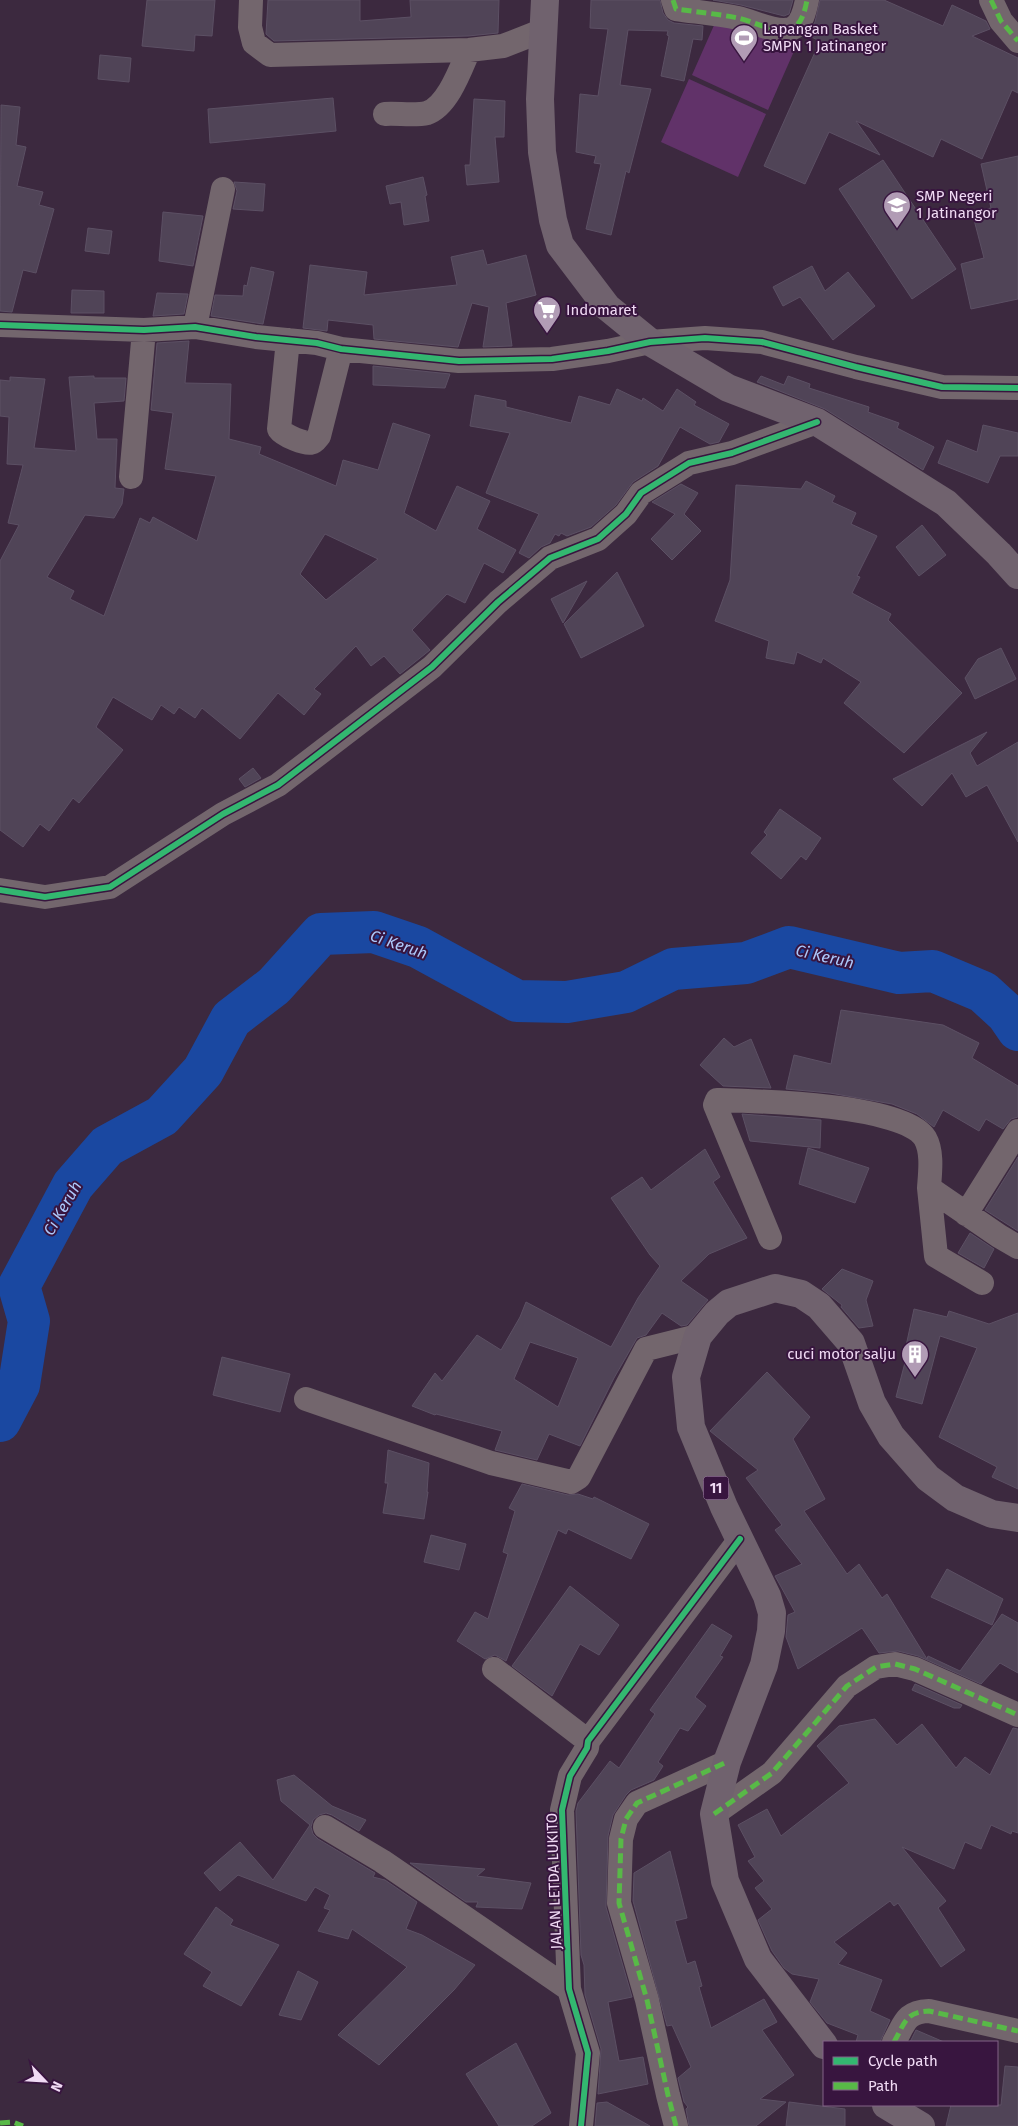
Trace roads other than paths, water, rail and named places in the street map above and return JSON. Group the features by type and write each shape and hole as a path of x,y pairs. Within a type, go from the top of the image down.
{"highway":[{"path":"545,0 540,99 542,152 554,220 560,245 607,308 650,342 728,388 817,422 946,503 1018,575"},
{"name":"11","path":"823,2044 758,1959 724,1881 714,1814 727,1762 764,1665 771,1631 772,1614 768,1596 724,1507 691,1426 686,1377 698,1336 717,1313 729,1303 775,1288 801,1294 819,1306 851,1343 872,1403 891,1436 928,1478 954,1498 992,1514 1018,1518"},
{"path":"888,2106 920,2126"}],"street":[{"path":"251,0 250,27 254,43 270,55 469,50 503,46 544,30"},
{"path":"673,0 676,9 739,18 790,30 797,26 804,14 807,0"},
{"path":"991,0 1001,21 1018,41"},
{"path":"384,114 425,113 435,109 454,84 469,50"},
{"path":"195,327 223,189"},
{"path":"0,325 144,330 195,327 256,337 317,343 341,349 459,361 561,358 650,342 705,338 762,342 856,368 942,387 1018,388"},
{"path":"131,477 144,330"},
{"path":"288,340 279,429 289,437 310,444 319,436 341,349"},
{"path":"0,890 45,897 110,887 223,814 278,785 432,667 498,602 550,558 598,539 626,514 641,493 689,463 732,453 817,422"},
{"path":"770,1238 715,1105 717,1100 778,1101 813,1105 901,1121 914,1128 926,1139 930,1159 929,1188 936,1256 982,1283"},
{"path":"966,1214 1018,1131"},
{"path":"929,1188 1018,1247"},
{"path":"306,1399 491,1463 571,1482 580,1477 646,1349 698,1336"},
{"name":"JALAN LETDA LUKITO","path":"581,2126 588,2054 570,1989 562,1810 570,1776 587,1748 588,1741 740,1539"},
{"path":"714,1814 772,1772 847,1686 876,1667 895,1664 915,1669 1018,1715"},
{"path":"494,1670 588,1741"},
{"path":"676,2126 647,2000 619,1903 621,1838 626,1819 637,1803 727,1762"},
{"path":"325,1827 382,1861 570,1989"},
{"path":"895,2041 910,2015 915,2012 930,2011 1018,2031"}],"waterway":[{"name":"Ci Keruh","path":"0,1421 19,1385 29,1321 19,1286 73,1185 107,1146 162,1116 203,1071 231,1019 274,986 321,934 374,932 418,947 517,1001 567,1002 626,992 673,969 746,963 789,947 899,973 933,971 983,992 1007,1014 1018,1030"}],"place":[{"name":"Lapangan Basket SMPN 1 Jatinangor","path":"744,62"},
{"name":"SMP Negeri 1 Jatinangor","path":"897,229"},
{"name":"Indomaret","path":"547,334"},
{"name":"cuci motor salju","path":"915,1378"}]}
